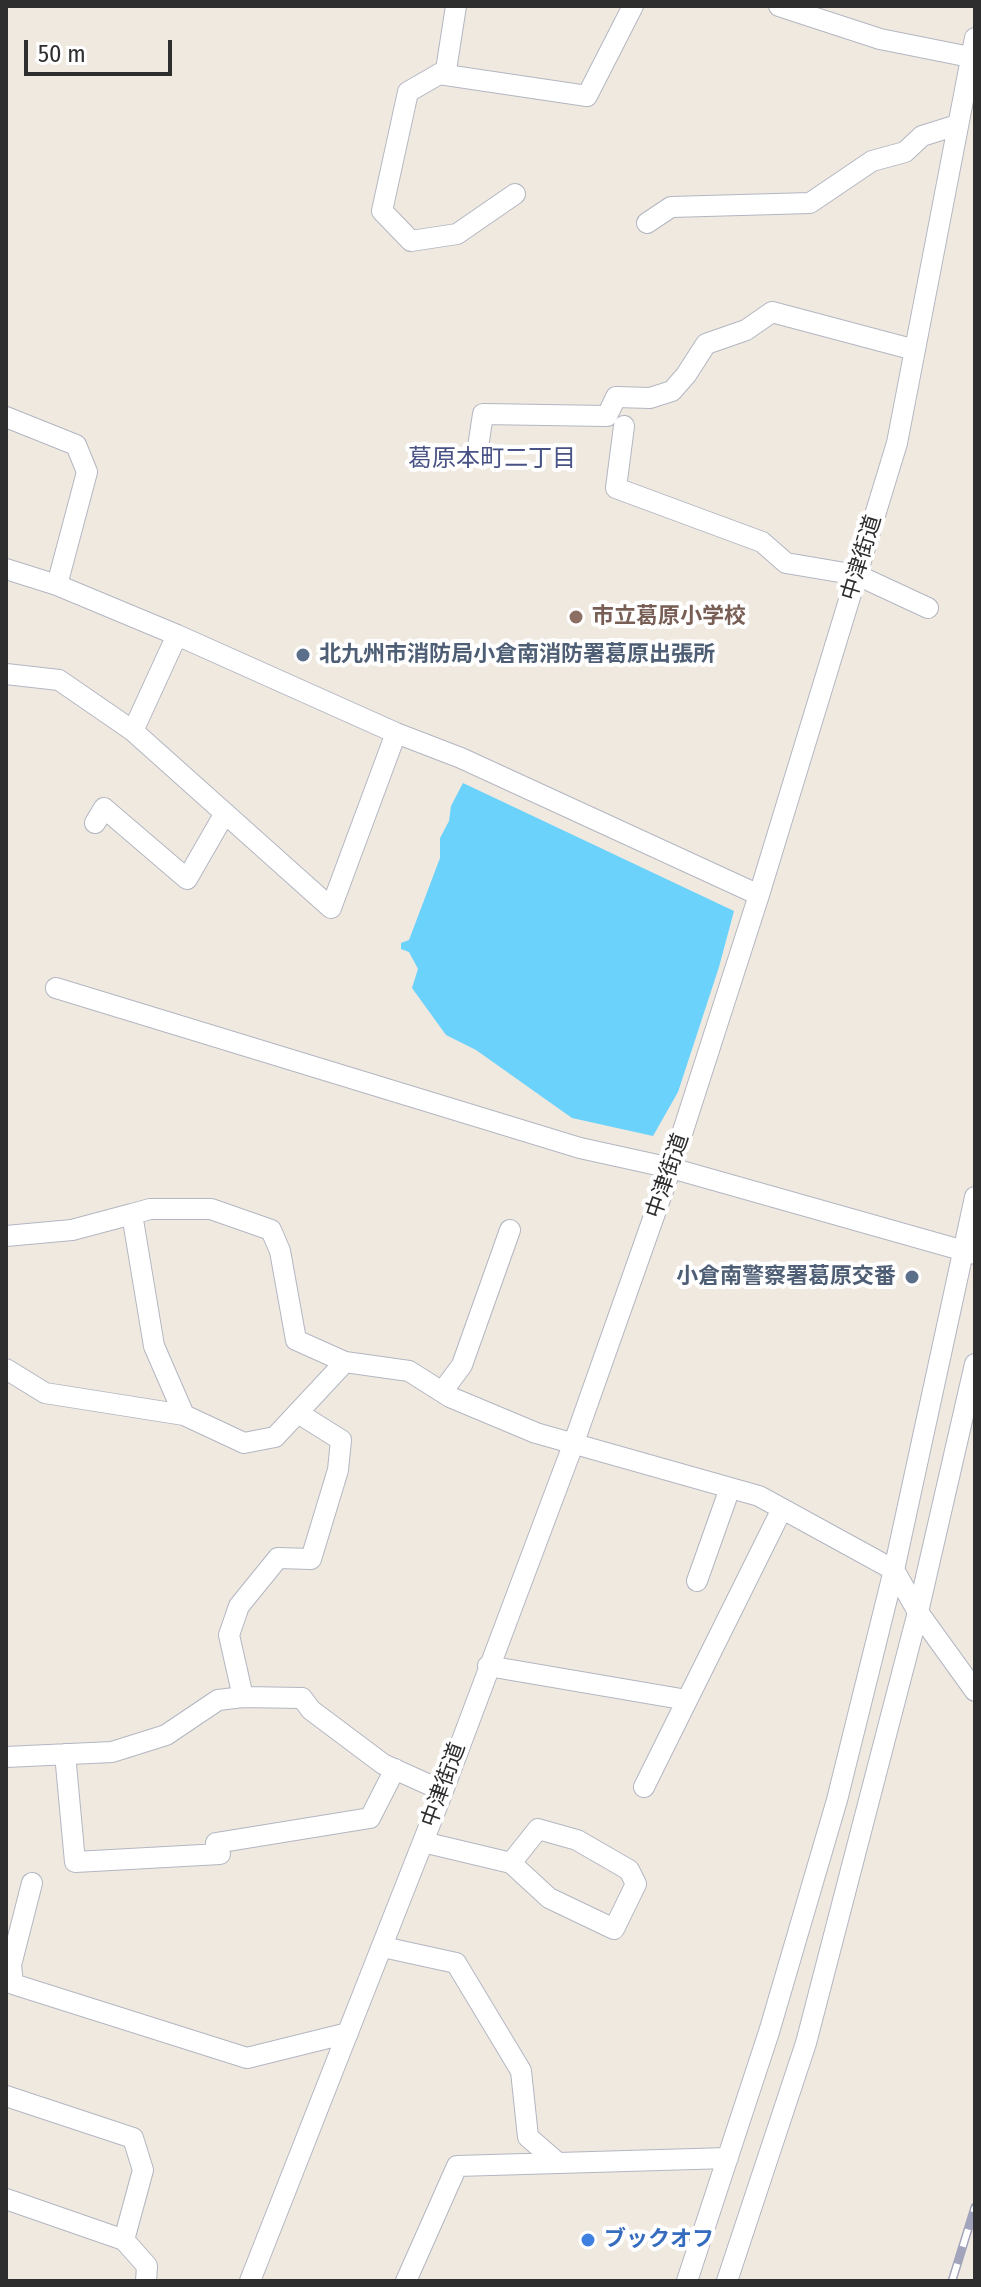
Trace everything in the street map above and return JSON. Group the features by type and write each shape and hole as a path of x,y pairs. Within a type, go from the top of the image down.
{"street":[{"path":"456,6 446,70 408,92 382,211 411,241 457,234 515,194"},
{"path":"439,74 587,96 633,6"},
{"path":"779,6 880,39 973,51"},
{"name":"中津街道","path":"250,2281 443,1791 573,1445 671,1168 759,895 897,443 973,51"},
{"path":"647,223 671,207 810,203 872,161 905,152 922,136 957,125"},
{"path":"477,454 483,414 607,416 616,397 650,398 672,391 706,344 746,330 772,312 915,350"},
{"path":"6,417 76,445 87,472 57,585"},
{"path":"624,426 616,488 762,542 786,563 857,575 928,608"},
{"path":"6,569 57,585 177,635 396,733 461,758 759,895"},
{"path":"133,731 177,635"},
{"path":"6,674 59,680 133,731 331,908 396,733"},
{"path":"95,823 104,808 187,879 225,813"},
{"path":"56,988 580,1148 671,1168 969,1252"},
{"path":"687,2281 769,2032 837,1800 969,1252 975,1197"},
{"path":"6,1236 72,1230 150,1209 211,1209 271,1230 280,1251 296,1340 345,1362 409,1371 442,1392 536,1433 759,1496 894,1570 918,1612 975,1691"},
{"path":"132,1214 154,1346 184,1415"},
{"path":"442,1392 462,1365 510,1230"},
{"path":"6,1369 45,1393 184,1415 244,1443 275,1437 345,1362"},
{"path":"727,2281 806,2043 918,1612 975,1364"},
{"path":"243,1697 229,1635 239,1606 278,1558 311,1559 338,1470 341,1440 298,1413"},
{"path":"697,1581 730,1488"},
{"path":"644,1787 782,1509"},
{"path":"488,1666 687,1700"},
{"path":"6,1757 112,1752 166,1735 218,1700 243,1697 302,1698 311,1710 383,1764 443,1791"},
{"path":"65,1754 75,1862 220,1854 216,1843 370,1818 395,1769"},
{"path":"423,1842 511,1863 549,1898 614,1929 636,1884 629,1870 577,1840 538,1829 511,1863"},
{"path":"32,1883 9,1964 13,1984 247,2058 348,2033"},
{"path":"383,1947 456,1963 521,2071 528,2137 558,2163"},
{"path":"6,2096 133,2138 143,2170 124,2240"},
{"path":"406,2281 457,2166 728,2158"},
{"path":"6,2199 124,2240 147,2266 146,2281"}],"water":[{"path":"463,783 734,911 678,1092 653,1136 572,1118 476,1050 446,1035 412,988 418,969 409,952 401,949 401,943 409,940 440,858 440,838 449,821 451,806"}],"railway":[{"path":"952,2281 975,2207"}],"place":[{"name":"市立葛原小学校","path":"576,617"},
{"name":"北九州市消防局小倉南消防署葛原出張所","path":"303,655"},
{"name":"小倉南警察署葛原交番","path":"912,1277"},
{"name":"ブックオフ","path":"588,2240"}],"district":[{"name":"葛原本町二丁目","path":"492,459"}]}
